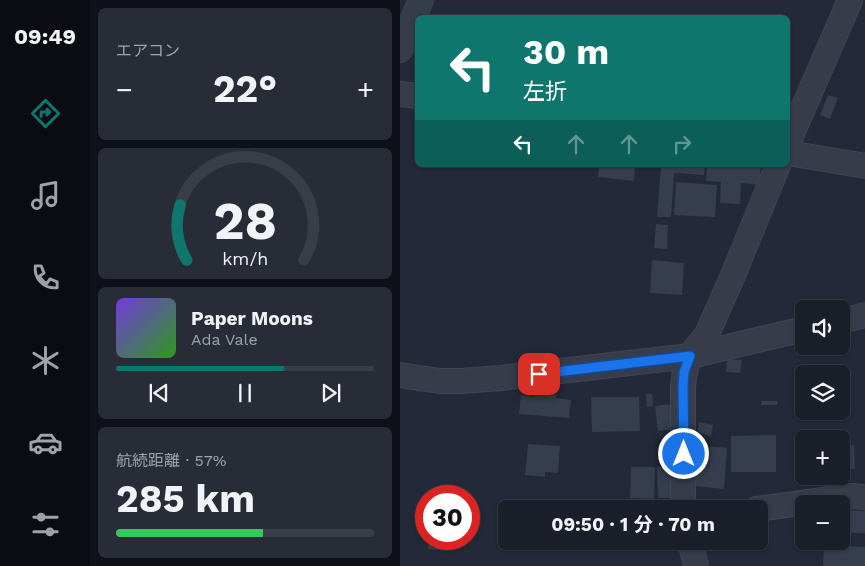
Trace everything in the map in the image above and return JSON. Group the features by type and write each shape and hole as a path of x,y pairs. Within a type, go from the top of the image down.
{"street":[{"path":"400,50 421,0"},
{"path":"790,138 850,0"},
{"path":"400,94 415,96"},
{"path":"790,154 865,166"},
{"path":"683,500 684,372 690,356 704,340 708,332 777,167"},
{"path":"850,319 865,315"},
{"path":"400,375 440,381 501,378 690,356 795,331"},
{"path":"768,507 852,496 865,497"},
{"path":"692,550 696,566"}],"building":[{"path":"828,95 838,98 830,119 820,115"},
{"path":"599,167 635,167 634,181 598,177"},
{"path":"661,167 705,167 704,175 674,173 671,217 657,217"},
{"path":"707,167 761,167 759,185 741,183 740,204 720,203 721,182 706,181"},
{"path":"676,182 717,185 715,217 674,215"},
{"path":"656,224 668,225 667,249 654,248"},
{"path":"652,260 684,263 682,295 650,293"},
{"path":"727,359 742,360 740,373 726,372"},
{"path":"536,386 557,388 556,398 571,400 569,418 519,414 521,395 535,397"},
{"path":"646,394 652,394 653,406 647,407"},
{"path":"591,397 639,397 640,431 592,432"},
{"path":"761,401 777,401 777,405 761,405"},
{"path":"672,404 675,429 658,431 655,406"},
{"path":"699,422 713,425 711,436 697,433"},
{"path":"776,435 776,472 731,472 731,436"},
{"path":"528,444 560,446 558,473 545,472 545,477 525,475"},
{"path":"697,445 727,448 724,489 694,486"},
{"path":"850,445 854,445 855,469 850,469"},
{"path":"631,467 655,467 654,499 630,498"},
{"path":"657,467 675,467 675,498 658,498"},
{"path":"826,485 844,485 844,489 826,490"},
{"path":"850,510 865,511 865,533 850,533"},
{"path":"850,546 865,547 865,566 823,566 824,550 850,550"}],"route":[{"path":"539,374 690,356 684,372 683,387 684,454"}]}
